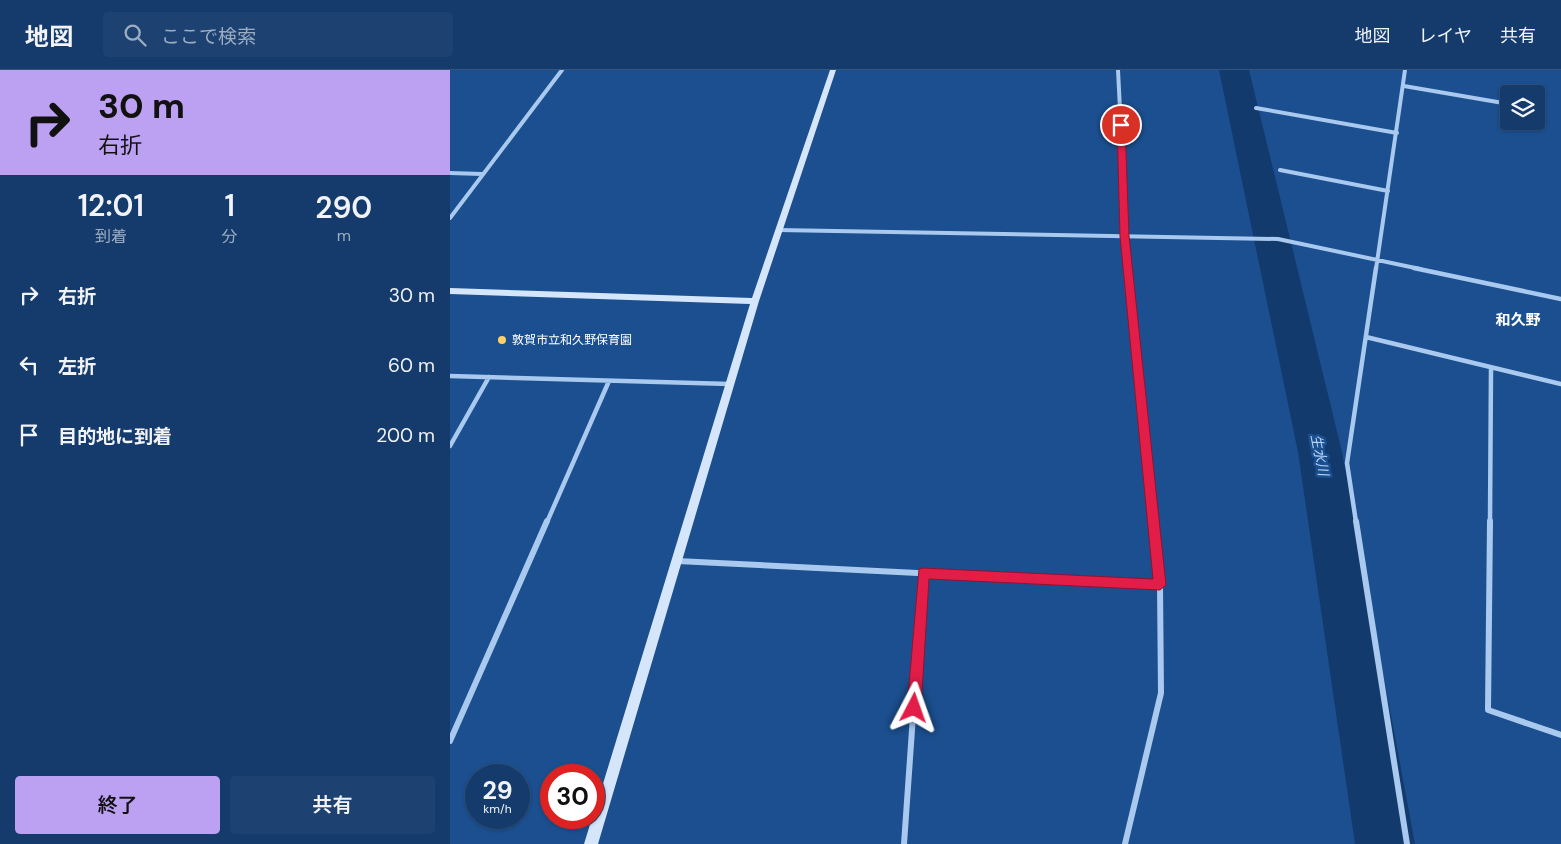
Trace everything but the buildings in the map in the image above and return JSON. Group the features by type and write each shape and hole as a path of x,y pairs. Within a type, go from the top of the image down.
{"street":[{"path":"450,218 562,70"},
{"path":"590,844 777,230 834,70"},
{"path":"1118,70 1125,236 1160,585 1161,693 1125,844"},
{"path":"1405,70 1347,463 1408,844"},
{"path":"1404,86 1500,102"},
{"path":"1256,108 1397,133"},
{"path":"1280,170 1388,191"},
{"path":"450,174 482,174"},
{"path":"777,230 1278,239 1561,299"},
{"path":"450,291 755,301"},
{"path":"1366,338 1561,384"},
{"path":"1491,368 1488,710 1561,735"},
{"path":"450,376 730,384"},
{"path":"450,446 489,377"},
{"path":"450,741 609,381"},
{"path":"677,561 1160,585"},
{"path":"904,844 923,573"}],"waterway":[{"name":"生水川","path":"1234,70 1320,452 1385,844"}],"place":[{"name":"敦賀市立和久野保育園","path":"502,340"}],"district":[{"name":"和久野","path":"1518,320"}],"route":[{"path":"914,708 923,573 1160,585 1125,236 1121,125"}]}
